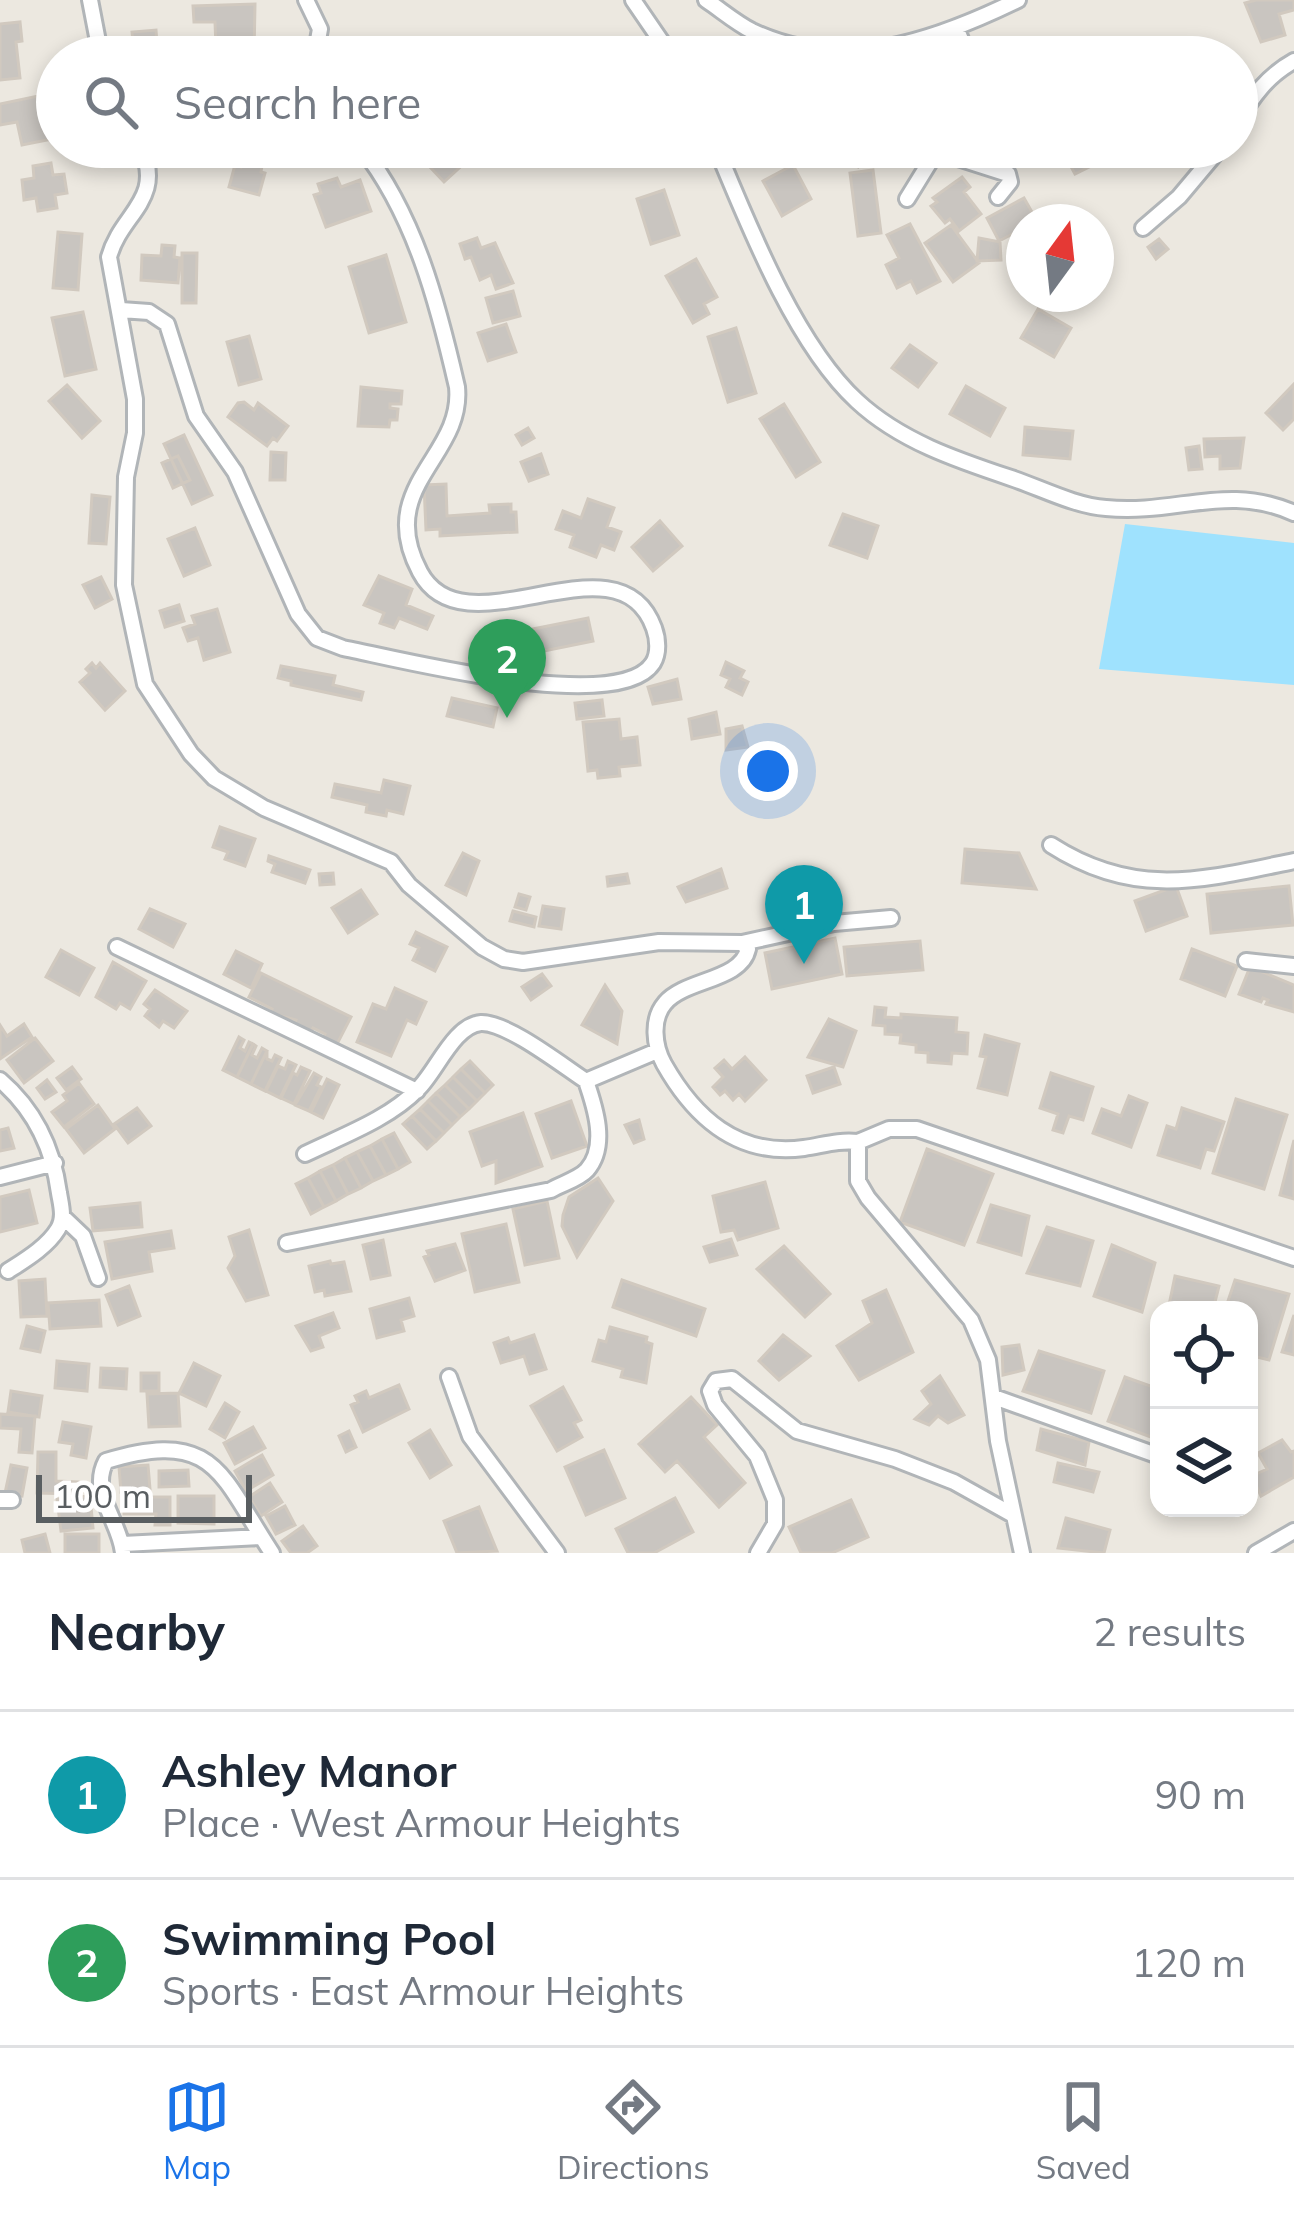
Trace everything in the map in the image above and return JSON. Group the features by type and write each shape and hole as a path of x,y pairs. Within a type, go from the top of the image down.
{"street":[{"path":"90,0 97,36"},
{"path":"306,0 319,36"},
{"path":"634,0 658,36"},
{"path":"706,0 769,36"},
{"path":"933,36 1018,0"},
{"path":"956,27 960,36"},
{"path":"1258,90 1294,61"},
{"path":"146,168 149,183 142,204 113,241 109,257 135,399 124,585 145,684 190,754 239,795 391,862 409,885 482,947 504,959 523,962 659,942 742,943 834,923 891,918"},
{"path":"122,310 149,312 167,324 196,416 235,472 298,614 317,638 365,652 564,688 612,685 638,676 653,663 658,640 648,613 627,596 605,588 577,587 531,599 470,601 445,594 422,576 409,544 410,498 431,456 454,428 458,387 424,265 375,168"},
{"path":"725,168 773,274 817,350 856,400 903,435 946,456 1102,508 1160,509 1226,497 1248,498 1294,514"},
{"path":"907,199 926,168"},
{"path":"991,168 1008,174 1010,182 998,197"},
{"path":"1142,229 1203,168"},
{"path":"1051,845 1085,867 1138,881 1179,882 1294,861"},
{"path":"742,943 748,949 740,965 666,1002 656,1021 657,1051 682,1096 709,1124 741,1144 800,1149 836,1140 858,1142 889,1130 917,1129 1294,1258"},
{"path":"117,946 417,1091"},
{"path":"1246,962 1294,966"},
{"path":"287,1243 550,1190 586,1171 599,1142 596,1108 586,1081 518,1037 483,1023 464,1028 417,1091 363,1126 305,1154"},
{"path":"586,1081 657,1051"},
{"path":"0,1080 19,1097 42,1132 55,1163 63,1217 58,1230 38,1250 8,1271"},
{"path":"858,1142 858,1181 868,1198 971,1320 988,1360 998,1441 1022,1553"},
{"path":"0,1178 55,1163"},
{"path":"63,1217 83,1236 98,1278"},
{"path":"449,1376 470,1436 557,1553"},
{"path":"758,1553 775,1524 775,1501 757,1456 716,1406 710,1391 716,1381 732,1379 797,1431 954,1482 1013,1515"},
{"path":"994,1396 1150,1453"},
{"path":"261,1537 123,1549 100,1473 106,1460 136,1452 184,1451 203,1456 232,1489 272,1553"},
{"path":"1256,1553 1294,1531"}],"water":[{"path":"1125,524 1294,543 1294,685 1099,669"}],"building":[{"path":"1294,0 1294,10 1279,14 1285,35 1261,42 1245,3"},
{"path":"255,4 254,36 216,36 215,22 194,22 193,6"},
{"path":"20,22 22,41 16,42 20,78 0,80 0,24"},
{"path":"156,30 156,36 132,36 132,32"},
{"path":"36,96 36,142 22,145 17,122 0,125 0,104"},
{"path":"33,166 52,168 53,175 64,174 67,193 55,195 57,208 38,211 36,198 24,200 22,180 34,178"},
{"path":"234,168 262,168 265,173 259,195 229,187"},
{"path":"431,168 459,168 444,182"},
{"path":"795,168 811,199 782,216 763,181"},
{"path":"873,170 881,233 858,236 850,173"},
{"path":"962,177 970,187 964,192 981,214 959,231 931,206 937,202 933,198"},
{"path":"337,178 341,187 360,180 371,211 326,227 314,195 321,193 318,184"},
{"path":"664,190 679,235 651,244 637,199"},
{"path":"1006,208 1006,237 999,241 987,218"},
{"path":"910,224 940,281 917,293 911,281 897,288 886,265 899,258 887,235"},
{"path":"951,225 979,263 953,282 925,243"},
{"path":"58,232 82,234 78,290 53,288"},
{"path":"477,238 481,248 495,243 513,283 496,289 491,275 480,280 460,244"},
{"path":"979,238 1000,242 1001,260 977,261"},
{"path":"1159,239 1168,249 1156,259 1148,247"},
{"path":"162,245 175,246 174,257 180,258 178,283 141,280 142,255 161,256"},
{"path":"182,253 197,253 196,303 182,303"},
{"path":"386,255 406,322 369,333 349,267"},
{"path":"696,259 717,297 704,304 709,314 693,323 666,276"},
{"path":"513,291 520,316 493,323 486,298"},
{"path":"83,312 96,369 65,376 52,318"},
{"path":"1036,312 1071,328 1054,357 1021,338"},
{"path":"506,324 516,352 488,361 478,333"},
{"path":"736,328 756,393 728,402 708,337"},
{"path":"249,336 261,379 239,385 227,342"},
{"path":"910,345 936,363 918,387 892,368"},
{"path":"1294,384 1294,419 1283,430 1266,413"},
{"path":"67,385 100,421 82,438 49,401"},
{"path":"966,386 1005,408 990,436 950,414"},
{"path":"361,387 402,391 401,404 390,404 398,409 397,420 390,420 389,427 358,426"},
{"path":"244,402 254,410 258,403 288,426 277,441 273,438 267,446 228,417"},
{"path":"784,404 820,462 796,477 760,419"},
{"path":"1025,427 1073,431 1070,459 1023,455"},
{"path":"528,428 534,438 522,445 516,435"},
{"path":"184,435 212,495 192,504 164,444"},
{"path":"1244,438 1240,468 1220,469 1220,456 1205,457 1204,439"},
{"path":"1199,446 1202,469 1189,470 1186,448"},
{"path":"271,452 286,453 285,480 270,480"},
{"path":"541,454 548,474 529,481 521,462"},
{"path":"178,456 190,480 173,488 162,463"},
{"path":"446,484 447,516 490,513 489,505 511,504 517,532 440,536 440,529 426,530 424,485"},
{"path":"92,495 110,497 106,544 89,543"},
{"path":"588,499 614,508 607,527 621,532 614,550 601,545 596,557 570,547 574,535 556,529 563,511 581,518"},
{"path":"843,514 878,526 867,558 830,545"},
{"path":"660,521 682,546 653,571 632,547"},
{"path":"195,528 210,565 184,576 168,539"},
{"path":"379,576 412,589 406,605 433,616 427,629 399,618 394,628 380,623 384,613 364,605"},
{"path":"101,577 112,599 95,608 83,585"},
{"path":"179,605 184,621 165,627 160,611"},
{"path":"217,609 230,652 204,660 198,638 188,641 183,628 195,624 192,616"},
{"path":"588,618 593,641 539,652 533,629"},
{"path":"726,662 744,671 740,678 748,682 742,695 726,687 730,679 721,675"},
{"path":"92,663 96,668 100,663 125,691 105,710 80,682 90,673 86,669"},
{"path":"281,666 335,676 333,685 363,692 361,700 291,685 278,678"},
{"path":"677,679 681,699 653,704 648,687"},
{"path":"452,698 497,708 493,727 447,716"},
{"path":"602,700 604,716 577,719 575,703"},
{"path":"716,712 720,734 692,739 689,719"},
{"path":"619,719 621,739 637,737 640,765 619,767 620,776 598,778 597,770 588,771 583,722"},
{"path":"742,726 748,747 726,750 726,729"},
{"path":"384,780 410,786 403,814 366,812 367,805 332,797 335,784 381,793"},
{"path":"220,827 255,839 245,866 225,859 228,852 213,847"},
{"path":"965,849 1019,853 1036,889 962,883"},
{"path":"463,853 479,861 466,895 446,885"},
{"path":"269,856 310,870 305,883 272,872 275,864 268,861"},
{"path":"721,869 727,888 686,902 678,887"},
{"path":"333,873 334,884 320,885 319,874"},
{"path":"627,874 629,883 608,886 607,877"},
{"path":"1176,886 1187,916 1146,931 1135,901"},
{"path":"1289,886 1293,925 1211,933 1207,894"},
{"path":"361,890 377,914 348,933 332,908"},
{"path":"519,894 530,897 526,910 515,907"},
{"path":"543,906 564,909 561,929 539,926"},
{"path":"150,909 185,924 173,947 139,929"},
{"path":"513,911 536,917 534,927 510,921"},
{"path":"416,932 447,947 435,971 413,960 419,948 410,944"},
{"path":"835,938 842,974 772,989 765,953"},
{"path":"920,941 923,970 847,976 844,947"},
{"path":"1192,949 1237,966 1225,996 1181,979"},
{"path":"61,950 94,968 79,995 46,977"},
{"path":"236,951 262,964 251,988 224,974"},
{"path":"113,962 146,981 130,1009 120,1003 116,1009 96,997"},
{"path":"1250,967 1294,985 1294,1012 1266,1004 1263,998 1261,1002 1239,994"},
{"path":"261,973 351,1017 336,1046 323,1039 325,1034 313,1028 310,1034 294,1026 296,1020 270,1013 272,1009 249,997"},
{"path":"542,974 551,986 531,1000 522,987"},
{"path":"605,985 622,1011 617,1044 582,1025"},
{"path":"395,988 426,1002 416,1024 407,1020 391,1056 357,1042 373,1004 386,1009"},
{"path":"155,990 187,1011 174,1028 163,1021 159,1027 145,1016 150,1009 144,1004"},
{"path":"875,1007 886,1008 885,1017 957,1018 956,1032 968,1033 967,1054 952,1053 951,1064 928,1062 928,1053 900,1043 901,1035 885,1034 885,1026 873,1025"},
{"path":"829,1019 856,1031 843,1067 808,1057"},
{"path":"24,1024 32,1037 0,1059 0,1025 7,1036"},
{"path":"985,1035 1019,1044 1007,1095 978,1088 986,1057 980,1056"},
{"path":"239,1037 245,1051 249,1042 253,1044 237,1077 223,1070"},
{"path":"35,1038 53,1061 24,1083 7,1060"},
{"path":"253,1044 252,1055 257,1058 262,1048 267,1051 251,1084 237,1077"},
{"path":"267,1051 267,1059 281,1058 265,1091 251,1084"},
{"path":"745,1057 766,1080 745,1101 739,1094 733,1100 725,1091 720,1095 713,1087 723,1077 715,1068 724,1060 732,1069"},
{"path":"288,1061 296,1065 280,1098 266,1091 278,1066 285,1069"},
{"path":"470,1061 493,1085 485,1093 461,1069"},
{"path":"72,1067 81,1079 66,1090 57,1078"},
{"path":"301,1067 310,1071 294,1104 281,1098"},
{"path":"834,1067 840,1084 813,1093 807,1076"},
{"path":"461,1069 485,1093 477,1101 453,1077"},
{"path":"314,1073 321,1077 317,1085 321,1087 309,1111 295,1105"},
{"path":"1051,1073 1093,1087 1083,1120 1069,1116 1063,1133 1053,1130 1058,1114 1040,1108"},
{"path":"453,1077 477,1101 469,1109 445,1085"},
{"path":"327,1079 339,1085 323,1118 311,1112"},
{"path":"47,1080 56,1092 45,1099 37,1088"},
{"path":"79,1083 94,1104 64,1127 52,1112"},
{"path":"445,1085 469,1109 460,1117 436,1093"},
{"path":"436,1093 460,1117 452,1125 428,1101"},
{"path":"1129,1096 1147,1103 1131,1147 1093,1133 1102,1109 1121,1116"},
{"path":"1236,1099 1287,1115 1264,1189 1213,1173"},
{"path":"428,1101 452,1125 444,1133 420,1109"},
{"path":"571,1101 587,1146 552,1158 536,1114"},
{"path":"98,1105 115,1129 84,1153 66,1129"},
{"path":"137,1108 151,1126 128,1143 114,1124"},
{"path":"1182,1108 1224,1122 1214,1151 1206,1149 1200,1168 1158,1155 1167,1126 1176,1129"},
{"path":"420,1109 444,1133 436,1141 412,1116"},
{"path":"523,1113 542,1166 496,1183 496,1161 482,1166 470,1132"},
{"path":"412,1116 436,1141 427,1149 403,1124"},
{"path":"639,1120 644,1139 634,1143 625,1125"},
{"path":"8,1128 14,1148 0,1151 0,1130"},
{"path":"394,1133 410,1162 398,1169 382,1139"},
{"path":"382,1139 398,1169 386,1175 370,1146"},
{"path":"1294,1140 1294,1199 1280,1195"},
{"path":"370,1146 386,1175 373,1181 357,1152"},
{"path":"927,1149 993,1174 964,1245 900,1222"},
{"path":"357,1152 373,1181 361,1188 345,1158"},
{"path":"345,1158 361,1188 348,1194 333,1165"},
{"path":"333,1165 348,1194 336,1201 320,1171"},
{"path":"320,1171 336,1201 324,1207 308,1178"},
{"path":"308,1178 324,1207 311,1214 296,1184"},
{"path":"598,1178 613,1201 577,1257 562,1226 563,1215 569,1197"},
{"path":"765,1182 778,1228 738,1240 734,1230 721,1232 713,1196"},
{"path":"29,1190 37,1223 0,1232 0,1197"},
{"path":"547,1201 559,1258 525,1265 513,1209"},
{"path":"140,1203 142,1227 93,1231 90,1208"},
{"path":"991,1205 1029,1216 1021,1255 978,1242"},
{"path":"506,1224 519,1282 475,1292 462,1234"},
{"path":"1047,1227 1093,1241 1080,1286 1027,1273"},
{"path":"249,1230 268,1295 246,1301 228,1268 235,1256 229,1237"},
{"path":"171,1231 174,1248 149,1252 152,1271 112,1279 105,1242"},
{"path":"731,1239 737,1255 710,1262 704,1247"},
{"path":"383,1240 390,1275 371,1279 363,1245"},
{"path":"455,1244 465,1270 435,1281 424,1257 427,1251"},
{"path":"1112,1245 1155,1263 1142,1312 1094,1296"},
{"path":"784,1246 830,1294 805,1317 757,1269"},
{"path":"344,1262 351,1291 325,1296 324,1290 315,1292 309,1266"},
{"path":"1175,1276 1219,1286 1215,1301 1170,1301"},
{"path":"45,1279 47,1316 21,1317 19,1281"},
{"path":"622,1280 705,1309 696,1336 613,1307"},
{"path":"1235,1280 1289,1294 1269,1360 1258,1357 1258,1301 1228,1301"},
{"path":"129,1286 140,1316 118,1325 106,1295"},
{"path":"886,1290 913,1352 859,1380 837,1346 872,1323 863,1301"},
{"path":"409,1298 414,1316 401,1320 404,1331 377,1338 370,1309"},
{"path":"99,1300 101,1326 50,1329 48,1303"},
{"path":"333,1313 339,1328 319,1336 323,1347 311,1351 296,1326"},
{"path":"1294,1315 1294,1355 1282,1352"},
{"path":"27,1326 45,1331 40,1352 21,1348"},
{"path":"610,1327 647,1337 646,1342 652,1344 646,1383 621,1377 623,1369 593,1361 599,1340 606,1342"},
{"path":"534,1335 546,1369 530,1374 524,1356 501,1363 494,1343"},
{"path":"783,1335 810,1356 779,1380 759,1361"},
{"path":"1019,1345 1024,1370 1003,1375 1002,1347"},
{"path":"1039,1351 1104,1371 1091,1413 1023,1391"},
{"path":"57,1361 89,1364 87,1391 55,1388"},
{"path":"194,1363 220,1376 206,1406 179,1393"},
{"path":"101,1368 127,1369 126,1389 100,1387"},
{"path":"141,1373 159,1373 159,1391 141,1391"},
{"path":"940,1376 964,1415 948,1423 938,1416 929,1425 915,1419 931,1404 922,1391"},
{"path":"1125,1377 1150,1386 1150,1437 1108,1421"},
{"path":"399,1385 409,1409 363,1432 351,1405 358,1402 355,1396 366,1391 369,1398"},
{"path":"563,1387 581,1420 574,1423 582,1437 557,1451 531,1406"},
{"path":"11,1391 42,1396 39,1417 8,1412"},
{"path":"178,1393 180,1426 149,1427 147,1394"},
{"path":"691,1397 717,1425 704,1437 745,1483 719,1507 677,1461 665,1472 639,1444"},
{"path":"225,1403 239,1412 225,1438 210,1429"},
{"path":"0,1414 35,1416 32,1453 19,1452 21,1429 0,1428"},
{"path":"63,1422 91,1427 86,1458 71,1455 73,1444 59,1442"},
{"path":"253,1427 265,1448 235,1464 224,1443"},
{"path":"1041,1429 1089,1442 1085,1465 1037,1450"},
{"path":"430,1430 451,1465 430,1478 409,1443"},
{"path":"349,1431 356,1447 346,1452 339,1436"},
{"path":"1282,1440 1294,1451 1294,1477 1261,1496 1258,1473 1267,1469 1258,1453"},
{"path":"604,1450 625,1498 586,1515 565,1467"},
{"path":"38,1452 56,1452 56,1481 78,1482 78,1494 37,1493"},
{"path":"262,1455 273,1475 246,1491 235,1471"},
{"path":"1058,1463 1099,1472 1093,1492 1054,1482"},
{"path":"11,1465 27,1468 22,1496 5,1493"},
{"path":"148,1465 150,1489 121,1492 119,1467"},
{"path":"188,1470 189,1486 159,1487 159,1471"},
{"path":"270,1483 282,1502 261,1516 249,1497"},
{"path":"90,1496 93,1528 61,1531 57,1499"},
{"path":"178,1496 214,1496 214,1524 178,1523"},
{"path":"124,1497 170,1497 170,1525 155,1525 156,1514 124,1514"},
{"path":"675,1498 693,1532 654,1553 628,1553 616,1529"},
{"path":"851,1500 868,1537 832,1553 801,1553 789,1527"},
{"path":"285,1506 295,1525 276,1534 266,1516"},
{"path":"479,1507 497,1551 457,1553 444,1521"},
{"path":"1066,1518 1110,1530 1104,1553 1058,1548"},
{"path":"303,1526 317,1546 307,1553 291,1553 282,1541"},
{"path":"45,1534 50,1553 25,1553 22,1540"},
{"path":"65,1534 99,1534 99,1553 65,1553"}],"place":[{"name":"Swimming Pool","path":"507,718"},
{"name":"Ashley Manor","path":"804,964"}]}
